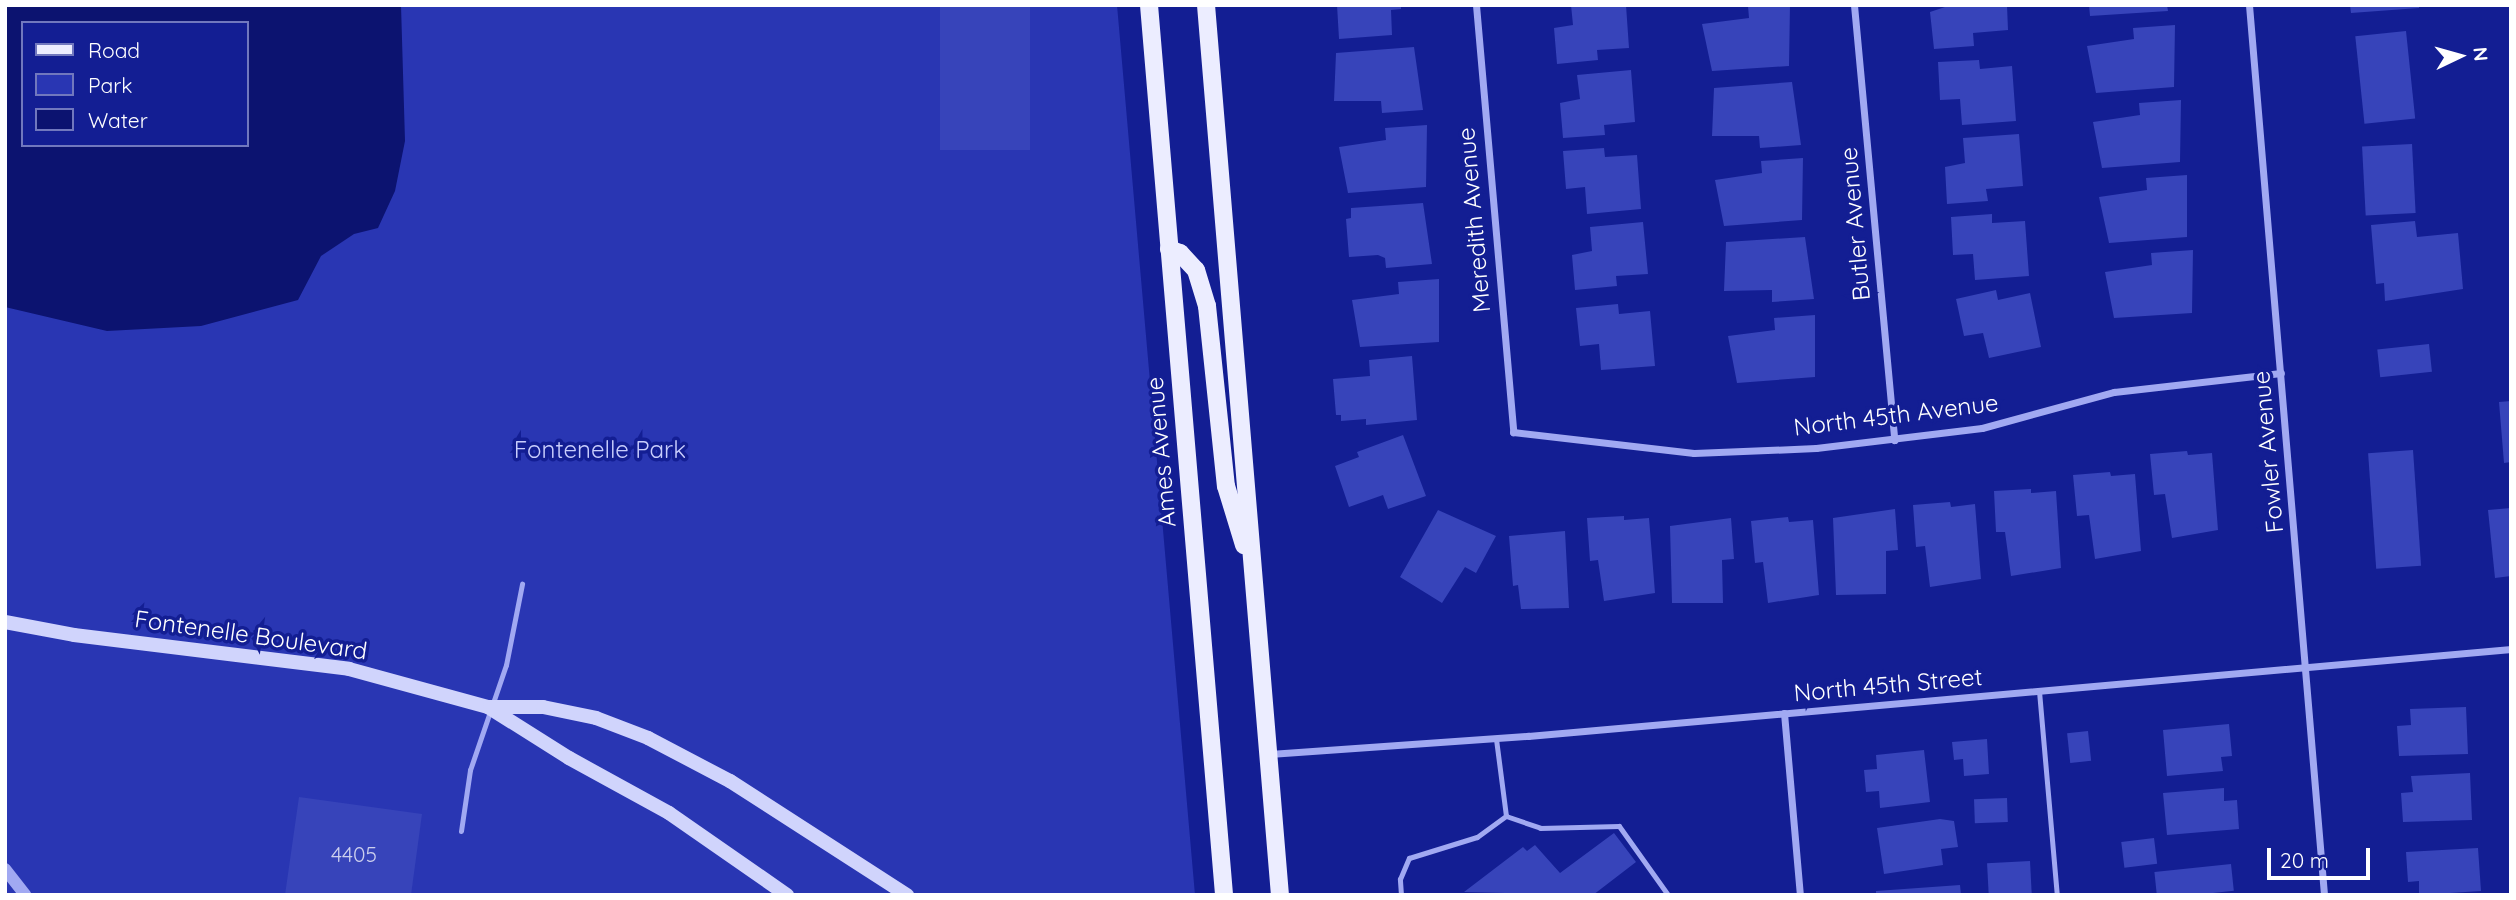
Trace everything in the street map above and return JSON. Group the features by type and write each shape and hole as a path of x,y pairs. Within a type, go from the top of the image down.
{"main road":[{"name":"Ames Avenue","path":"1149,5 1224,895"},
{"path":"1206,5 1280,895"},
{"path":"1169,249 1180,253 1196,270 1207,306 1226,486 1254,579"},
{"name":"Fontenelle Boulevard","path":"5,622 74,635 349,669 488,707 543,707 596,718 648,738 730,781 907,895"},
{"name":"Fontenelle Boulevard","path":"488,707 569,758 669,813 787,895"}],"street":[{"name":"Meredith Avenue","path":"1476,5 1513,432"},
{"name":"Butler Avenue","path":"1854,5 1894,440"},
{"name":"Fowler Avenue","path":"2249,5 2324,895"},
{"name":"North 45th Avenue","path":"1513,432 1694,453 1894,440 1982,428 2114,392 2281,373"},
{"name":"North 45th Street","path":"1269,755 1496,738 2511,649"},
{"path":"1784,713 1800,895"},
{"path":"5,869 25,895"}],"lane":[{"path":"461,831 470,770 488,707 506,665 522,584"},
{"path":"2039,691 2057,895"},
{"path":"1496,738 1506,816"},
{"path":"1401,895 1400,879 1409,858 1477,837 1506,816"},
{"path":"1506,816 1540,828 1619,826 1668,895"}],"green space":[{"name":"Fontenelle Park","path":"5,5 1117,5 1195,895 5,895"}],"water":[{"path":"5,5 401,5 405,141 395,191 378,228 354,234 321,256 298,300 201,326 107,331 5,307"}],"building":[{"path":"940,5 1030,5 1030,150 940,150"},
{"path":"1337,5 1401,5 1401,9 1391,10 1392,35 1339,39"},
{"path":"1571,5 1626,5 1629,48 1597,50 1598,60 1557,64 1554,28 1573,25"},
{"path":"1790,5 1789,66 1712,71 1702,24 1749,18 1748,6"},
{"path":"1951,5 2007,5 2008,30 1973,33 1974,46 1934,49 1930,12"},
{"path":"2089,5 2167,5 2168,11 2090,16"},
{"path":"2350,5 2419,5 2419,8 2351,13"},
{"path":"2175,25 2174,87 2096,93 2087,46 2134,39 2133,28"},
{"path":"2406,31 2415,119 2364,124 2355,36"},
{"path":"1414,47 1423,110 1382,113 1381,101 1334,101 1336,53"},
{"path":"1979,60 1980,69 2012,66 2016,121 1962,125 1960,99 1940,100 1938,62"},
{"path":"1631,70 1635,122 1604,125 1605,135 1563,138 1560,103 1580,99 1577,75"},
{"path":"1792,82 1801,145 1760,148 1759,136 1712,136 1714,88"},
{"path":"2181,100 2180,162 2102,168 2093,122 2140,115 2139,103"},
{"path":"1427,125 1426,187 1348,193 1339,147 1386,140 1385,128"},
{"path":"2019,134 2023,186 1986,189 1988,201 1947,204 1945,167 1965,163 1963,138"},
{"path":"2412,144 2416,213 2366,216 2362,147"},
{"path":"1604,148 1605,157 1637,155 1641,209 1587,214 1585,187 1566,189 1563,151"},
{"path":"1803,158 1802,220 1724,226 1715,180 1762,173 1761,161"},
{"path":"2187,175 2187,237 2109,243 2099,197 2147,190 2146,178"},
{"path":"1423,203 1432,264 1386,268 1385,258 1378,255 1349,257 1346,219 1351,218 1351,208"},
{"path":"1992,214 1992,223 2025,221 2029,276 1975,280 1973,254 1953,255 1951,217"},
{"path":"2415,221 2417,237 2458,233 2463,289 2385,301 2384,283 2376,284 2371,225"},
{"path":"1643,222 1648,274 1616,276 1617,286 1575,290 1572,255 1592,251 1590,227"},
{"path":"1805,237 1814,299 1772,302 1772,290 1724,291 1726,242"},
{"path":"2193,250 2192,313 2114,318 2105,272 2152,265 2151,253"},
{"path":"1439,279 1439,342 1360,347 1352,300 1399,294 1398,282"},
{"path":"1996,290 1998,300 2030,293 2041,347 1989,358 1983,333 1964,336 1956,299"},
{"path":"1618,304 1619,314 1650,311 1655,366 1601,370 1599,344 1580,346 1576,308"},
{"path":"1815,315 1815,377 1737,383 1728,336 1775,330 1774,318"},
{"path":"2429,344 2432,372 2380,377 2377,349"},
{"path":"1412,356 1417,420 1366,425 1366,419 1341,421 1341,415 1336,415 1333,379 1370,376 1369,360"},
{"path":"2511,401 2511,462 2504,463 2499,402"},
{"path":"1403,435 1426,496 1388,509 1383,495 1349,507 1335,466 1359,457 1357,452"},
{"path":"2413,450 2421,566 2376,569 2368,453"},
{"path":"2187,451 2188,455 2212,453 2218,530 2172,538 2165,494 2154,495 2150,454"},
{"path":"2110,472 2111,476 2135,474 2141,551 2095,559 2089,515 2077,516 2073,475"},
{"path":"2031,489 2031,493 2056,491 2061,568 2011,576 2005,532 1996,532 1994,491"},
{"path":"1950,502 1951,507 1975,504 1981,579 1930,587 1925,546 1916,547 1913,505"},
{"path":"2511,508 2511,576 2495,578 2488,510"},
{"path":"1895,509 1898,550 1886,551 1886,594 1836,595 1833,518"},
{"path":"1438,510 1496,536 1476,573 1465,567 1442,603 1400,577"},
{"path":"1624,516 1624,520 1649,518 1655,593 1604,601 1598,560 1590,561 1587,518"},
{"path":"1788,517 1789,522 1813,520 1819,595 1768,603 1763,562 1755,563 1751,521"},
{"path":"1731,518 1734,559 1722,560 1723,603 1672,603 1670,526"},
{"path":"1565,531 1569,608 1521,609 1518,585 1513,586 1509,536"},
{"path":"2466,707 2468,754 2399,756 2397,726 2411,725 2410,709"},
{"path":"2229,724 2232,756 2221,757 2223,771 2167,776 2163,730"},
{"path":"2088,731 2091,761 2070,763 2067,733"},
{"path":"1987,739 1989,774 1964,776 1963,759 1954,760 1952,742"},
{"path":"1924,750 1930,802 1880,808 1879,791 1866,792 1864,770 1877,769 1876,755"},
{"path":"2470,773 2472,820 2403,822 2401,793 2413,792 2411,776"},
{"path":"2224,788 2224,801 2237,800 2239,829 2167,835 2163,793"},
{"path":"299,797 422,814 411,895 285,895"},
{"path":"2007,798 2008,822 1975,823 1974,799"},
{"path":"1940,819 1954,821 1958,847 1941,849 1943,865 1884,874 1877,828"},
{"path":"1614,833 1636,862 1593,895 1464,892 1523,847 1527,851 1535,845 1560,873"},
{"path":"2154,838 2157,864 2124,868 2121,842"},
{"path":"2478,848 2481,891 2419,895 2419,881 2408,882 2406,852"},
{"path":"2030,861 2032,895 1989,895 1987,863"},
{"path":"2231,864 2234,891 2157,895 2154,872"},
{"path":"1960,885 1961,895 1876,895 1876,891"}]}
